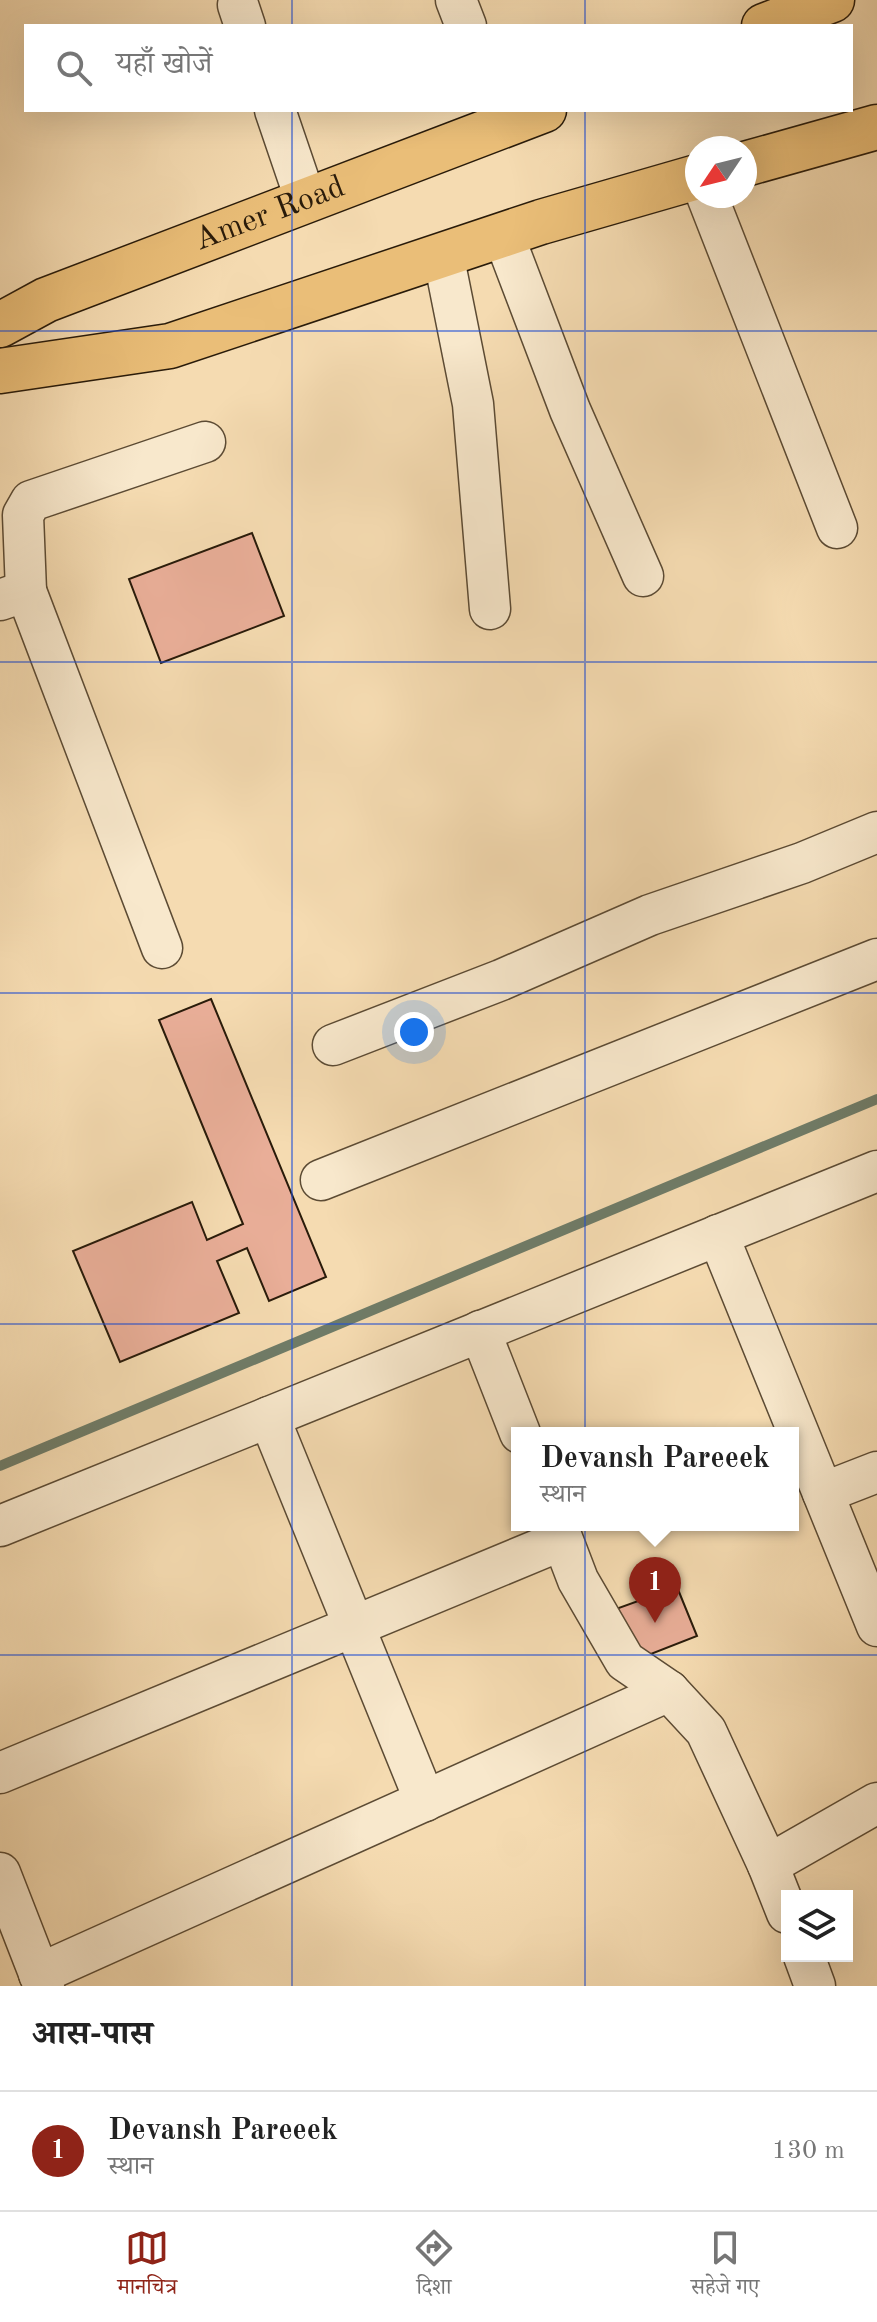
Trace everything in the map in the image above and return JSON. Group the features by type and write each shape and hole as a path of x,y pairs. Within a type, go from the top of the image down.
{"main road":[{"path":"769,24 832,0"},
{"name":"Amer Road","path":"0,325 46,300 306,201 498,118 532,112"},
{"path":"757,161 877,127"},
{"path":"0,371 170,346 503,234 685,181"}],"street":[{"path":"456,0 465,24"},
{"path":"276,112 306,201"},
{"path":"712,208 837,528"},
{"path":"503,234 570,410 643,576"},
{"path":"443,254 473,404 490,609"},
{"path":"162,948 13,596 23,515 31,501 205,442"},
{"path":"333,1045 501,980 650,915 802,863 877,832"},
{"path":"321,1180 877,959"},
{"path":"0,1526 877,1171"},
{"path":"718,1235 796,1427"},
{"path":"480,1331 518,1427"},
{"path":"269,1417 425,1801"},
{"path":"799,1434 877,1626"},
{"path":"823,1493 877,1472"},
{"path":"0,1773 352,1627 559,1532 578,1580 625,1661 669,1691 706,1731 781,1898"},
{"path":"0,1874 42,1980 669,1691"},
{"path":"768,1865 877,1803"},
{"path":"806,1962 815,1986"}],"building":[{"path":"252,533 284,616 161,663 129,579"},
{"path":"211,999 326,1277 269,1301 247,1248 217,1261 239,1313 120,1362 73,1251 192,1202 207,1240 243,1224 159,1020"},
{"path":"677,1587 697,1636 633,1661 613,1610"}],"waterway":[{"path":"0,1466 877,1099"}],"place":[{"name":"Devansh Pareeek","path":"655,1623"}]}
